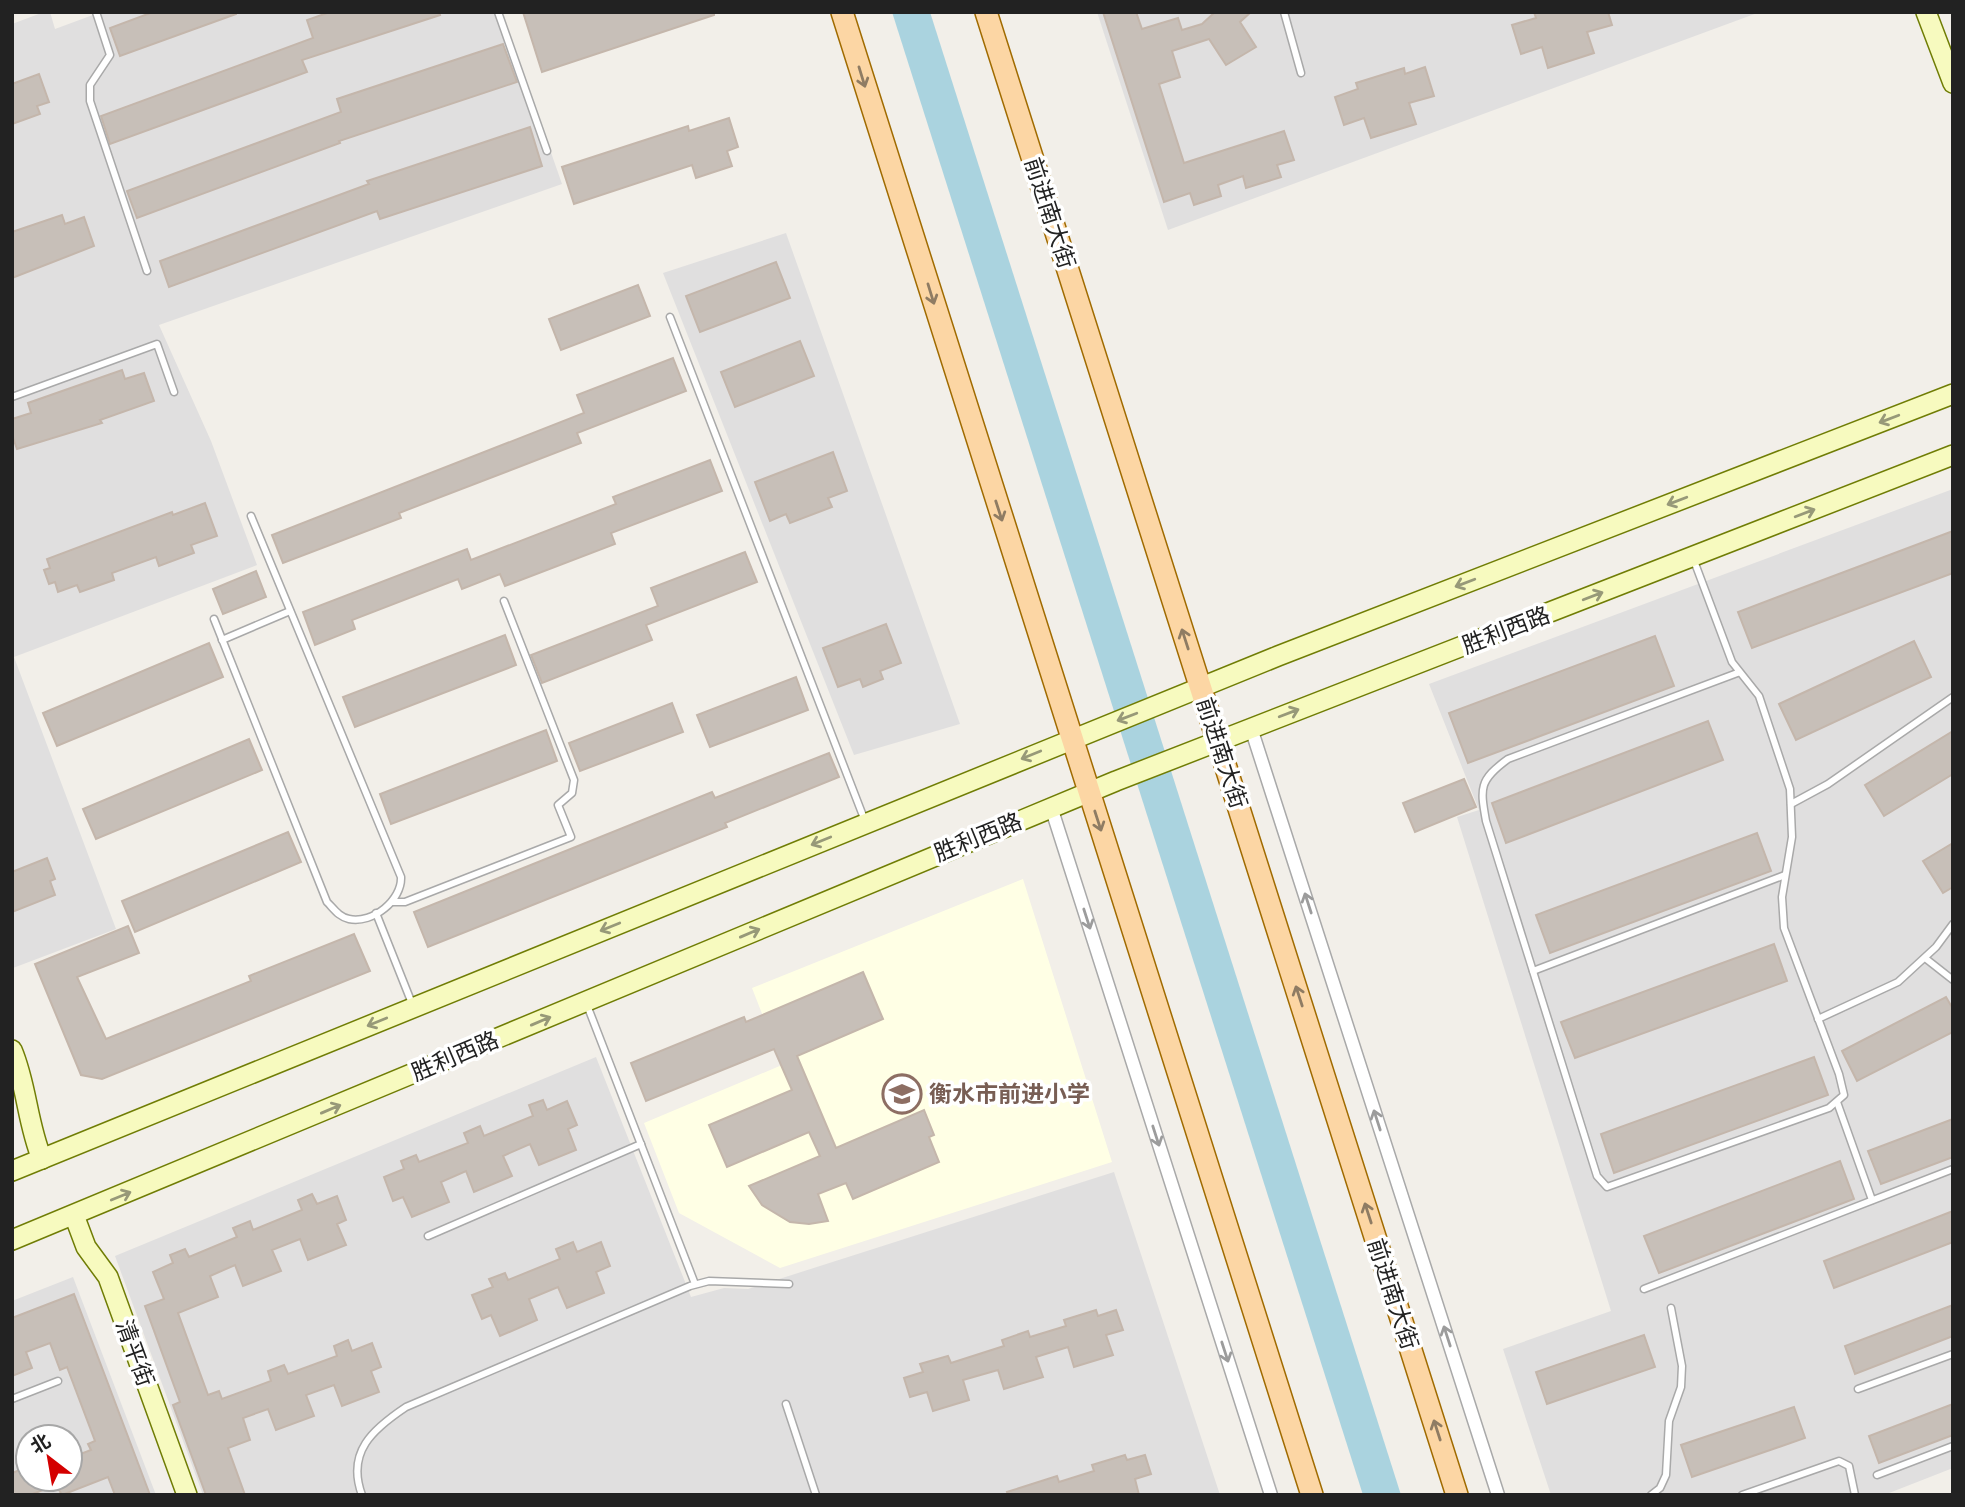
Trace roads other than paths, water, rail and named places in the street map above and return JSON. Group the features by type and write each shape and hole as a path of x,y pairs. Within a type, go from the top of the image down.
{"main road":[{"path":"842,12 1308,1492"},
{"name":"前进南大街","path":"986,12 1457,1495"},
{"path":"1926,12 1953,83"},
{"path":"12,1171 1094,729 1953,394"},
{"name":"胜利西路","path":"12,1240 1115,780 1953,455"},
{"path":"12,1050 23,1075 28,1117 42,1159"},
{"name":"清平街","path":"74,1215 86,1247 108,1277 187,1495"}],"street":[{"path":"1251,728 1498,1495"},
{"path":"1051,807 1271,1495"}],"lane":[{"path":"96,12 110,55 90,85 90,101 147,271"},
{"path":"498,12 547,151"},
{"path":"1284,12 1301,73"},
{"path":"670,317 866,822"},
{"path":"12,397 157,344 174,392"},
{"path":"214,619 327,901 338,914 349,919 362,919 376,913 392,902 401,887 401,877 251,516"},
{"path":"1692,556 1732,662 1740,672 1759,696 1769,719 1790,789 1792,837 1782,897 1784,928 1843,1091 1838,1102 1829,1108 1606,1187 1597,1176 1486,821 1481,791 1492,771 1508,760 1740,672"},
{"path":"392,902 405,902 571,837 558,805 572,793 574,780 503,601"},
{"path":"222,640 290,611"},
{"path":"1791,804 1828,784 1953,697"},
{"path":"1533,971 1786,875"},
{"path":"376,913 414,1007"},
{"path":"1818,1019 1883,990 1925,958 1953,924"},
{"path":"1925,958 1953,980"},
{"path":"586,1002 695,1284"},
{"path":"1838,1102 1872,1200"},
{"path":"428,1236 641,1144"},
{"path":"1644,1289 1953,1169"},
{"path":"362,1495 356,1468 358,1457 382,1425 406,1407 695,1284 738,1280 789,1284"},
{"path":"1651,1495 1660,1488 1666,1475 1669,1420 1681,1387 1682,1366 1671,1308"},
{"path":"1858,1389 1953,1354"},
{"path":"12,1399 58,1381"},
{"path":"786,1404 816,1495"},
{"path":"1877,1475 1953,1446"},
{"path":"1742,1495 1839,1461 1849,1466 1855,1495"}],"water":[{"path":"892,12 930,12 1401,1495 1363,1495"}],"place":[{"name":"衡水市前进小学","path":"902,1094"}]}
